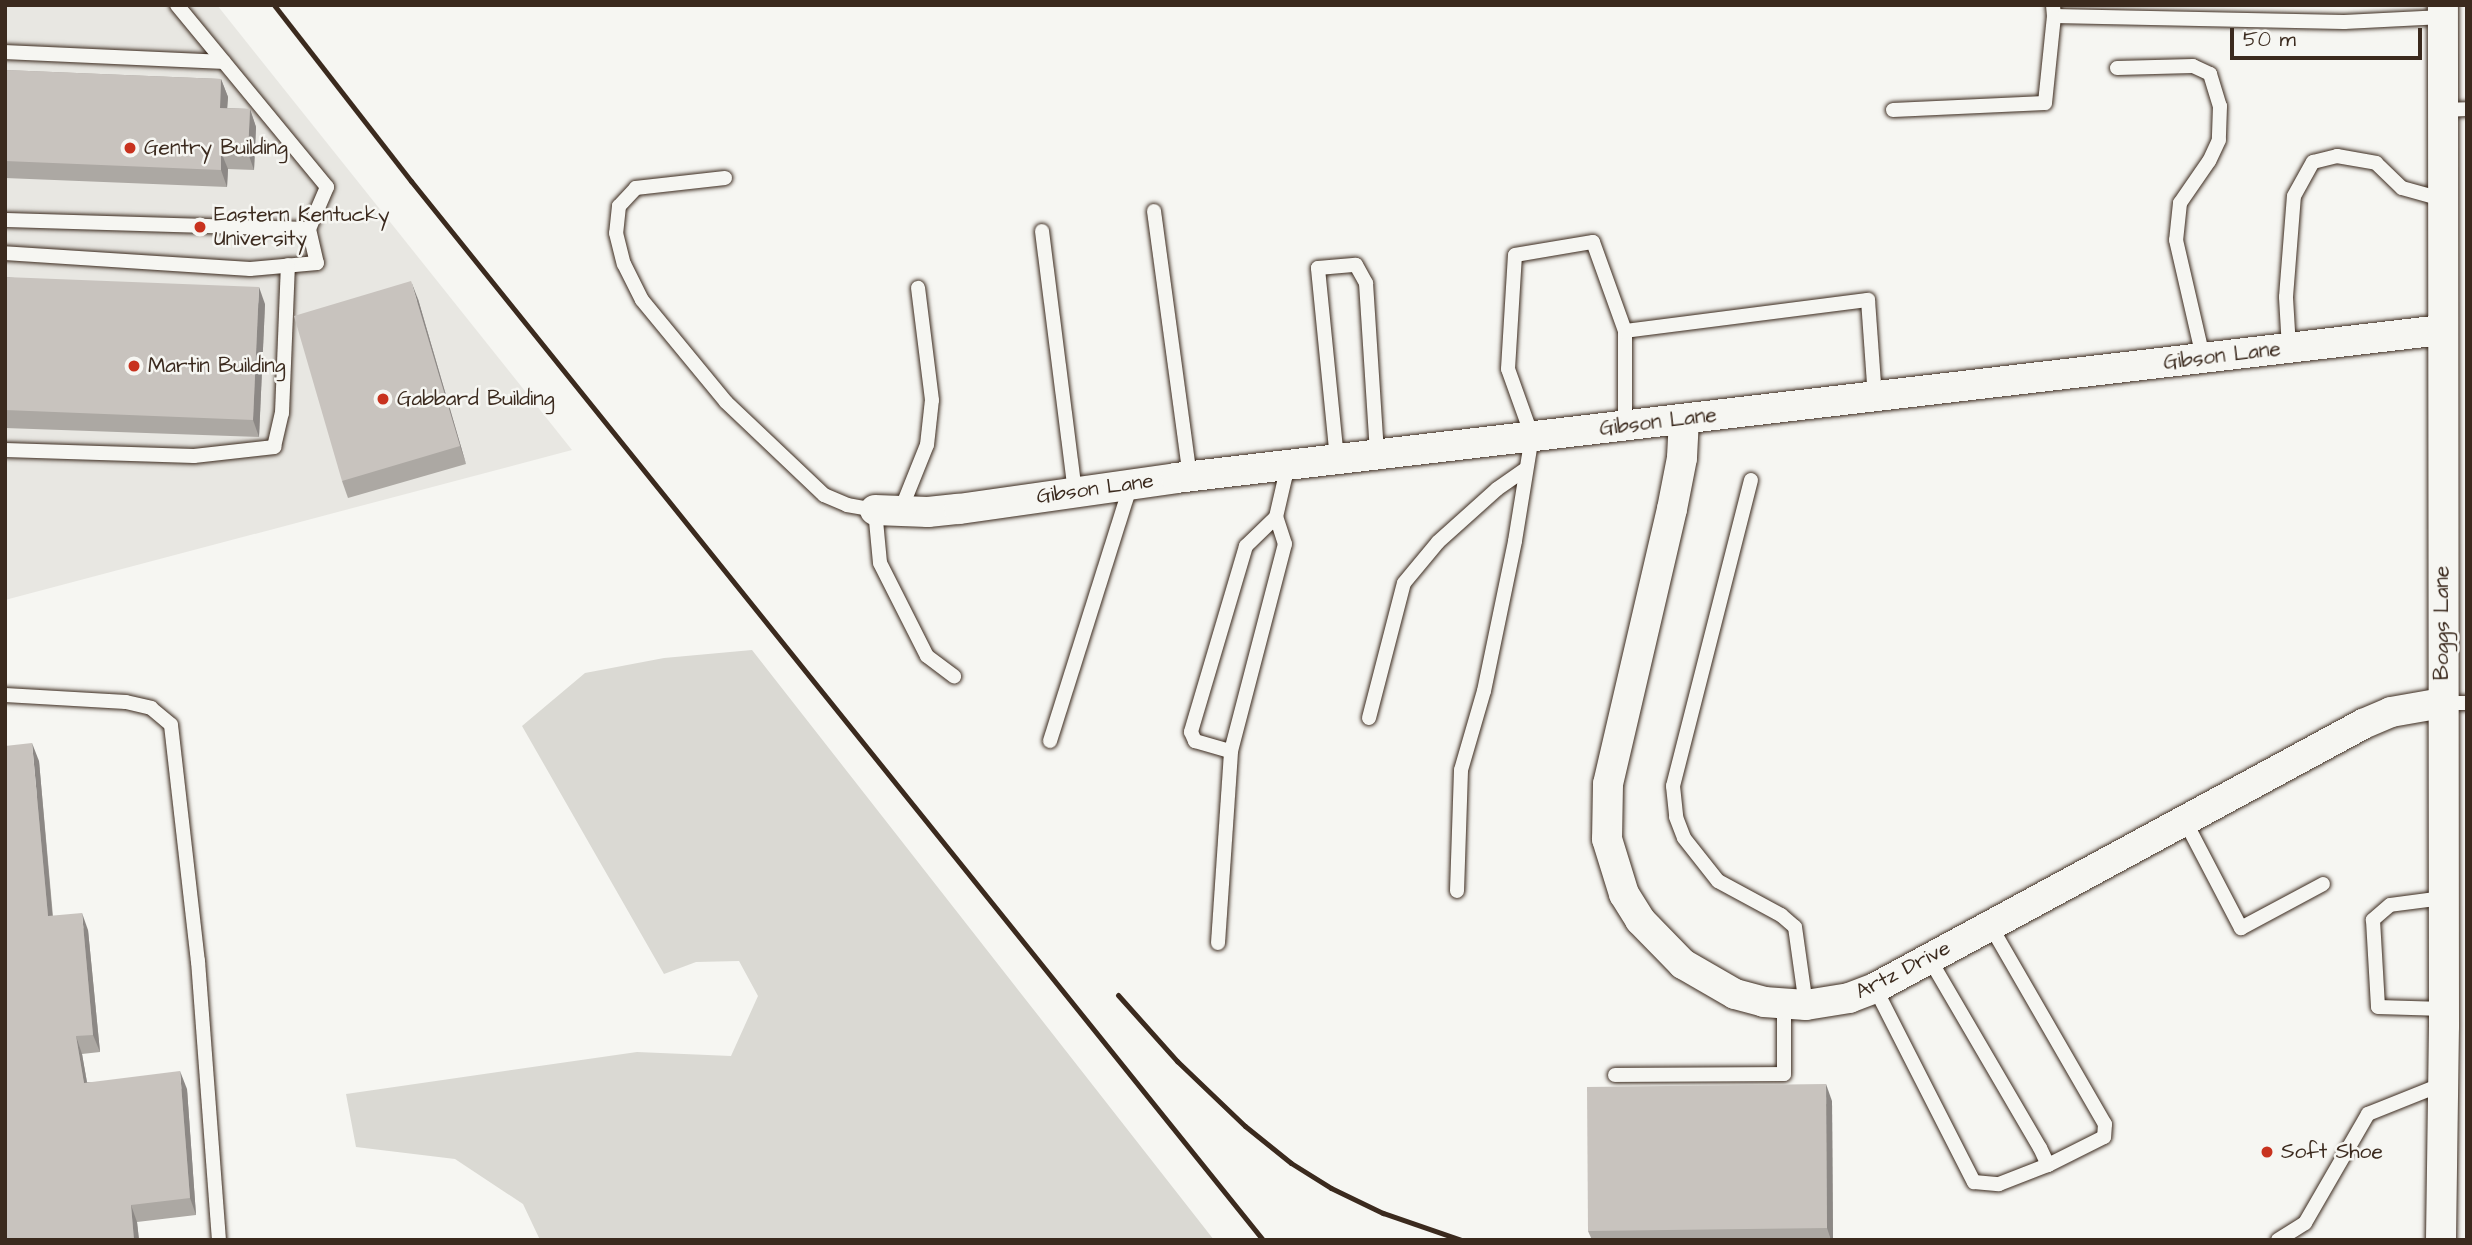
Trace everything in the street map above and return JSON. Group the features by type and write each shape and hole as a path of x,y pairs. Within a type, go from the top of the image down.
{"street":[{"name":"Boggs Lane","path":"2441,1240 2443,898 2455,703 2442,330 2442,199 2454,110 2443,11"},
{"name":"Gibson Lane","path":"888,511 959,509 1075,491 1377,453 1875,398 2442,330"},
{"name":"Artz Drive","path":"1684,419 1682,458 1672,509 1608,784 1607,839 1624,894 1640,920 1660,944 1708,981 1735,994 1795,1004 1849,998 1875,988 2363,724 2391,712 2455,703"}],"lane":[{"path":"5,253 250,269 317,263 309,229 327,187 177,5"},
{"path":"1893,110 2045,103 2054,11 2344,22 2443,11"},
{"path":"5,52 224,62"},
{"path":"2118,68 2193,66 2210,74 2220,106 2219,140 2209,161 2180,203 2176,240 2203,358"},
{"path":"2289,348 2286,297 2294,196 2313,162 2337,156 2376,163 2402,188 2442,199"},
{"path":"725,178 636,188 619,205 616,233 624,264 642,300 726,402 824,495 847,505 888,511"},
{"path":"1154,211 1190,476"},
{"path":"5,220 309,229"},
{"path":"1042,231 1075,491"},
{"path":"1457,891 1461,770 1484,691 1532,436 1508,369 1515,255 1593,242 1625,331 1625,425"},
{"path":"5,450 194,456 274,447 282,413 288,265"},
{"path":"1337,459 1318,268 1356,265 1366,283 1377,453"},
{"path":"918,288 932,400 927,445 888,511 880,563 927,656 954,676"},
{"path":"1625,331 1868,300 1875,398"},
{"path":"1218,943 1231,751 1285,544 1276,517 1288,465"},
{"path":"1369,718 1404,583 1438,542 1497,489 1526,469"},
{"path":"1615,1075 1784,1074 1795,1004 1794,927 1781,915 1718,881 1684,838 1676,817 1673,786 1751,480"},
{"path":"1050,741 1131,484"},
{"path":"1231,751 1195,741 1191,732 1246,546 1276,517"},
{"path":"5,695 126,702 151,708 171,725 198,961 219,1240"},
{"path":"2185,821 2241,928 2323,884"},
{"path":"2443,898 2390,905 2373,920 2378,1007 2444,1009"},
{"path":"1875,988 1974,1182 1999,1184 2048,1165 2104,1137 2105,1124 1990,925"},
{"path":"1929,958 2048,1165"},
{"path":"2278,1240 2305,1223 2368,1114 2443,1084"}],"shaded area":[{"name":"Eastern Kentucky University","path":"5,5 217,5 572,450 5,600"},
{"path":"752,650 1214,1240 540,1240 523,1204 455,1159 356,1147 346,1094 637,1052 731,1056 758,996 739,961 696,962 664,974 522,726 585,673 664,658"}],"building":[{"name":"Gentry Building","path":"5,70 221,79 220,108 250,109 248,153 221,152 221,170 5,161"},
{"name":"Martin Building","path":"5,277 259,287 253,420 5,410"},
{"name":"Gabbard Building","path":"411,281 460,446 342,481 294,316"},
{"path":"32,743 48,916 82,913 93,1035 76,1036 84,1083 180,1071 190,1198 131,1205 134,1240 5,1240 5,746"},
{"path":"1826,1084 1827,1228 1588,1231 1587,1087"}],"railway":[{"path":"274,5 411,181 1263,1240"},
{"path":"1118,995 1177,1061 1245,1126 1291,1163 1331,1188 1383,1213 1461,1240"}],"place":[{"name":"Gentry Building","path":"130,148"},
{"name":"Eastern Kentucky University","path":"200,227"},
{"name":"Martin Building","path":"134,366"},
{"name":"Gabbard Building","path":"383,399"},
{"name":"Soft Shoe","path":"2267,1152"}]}
